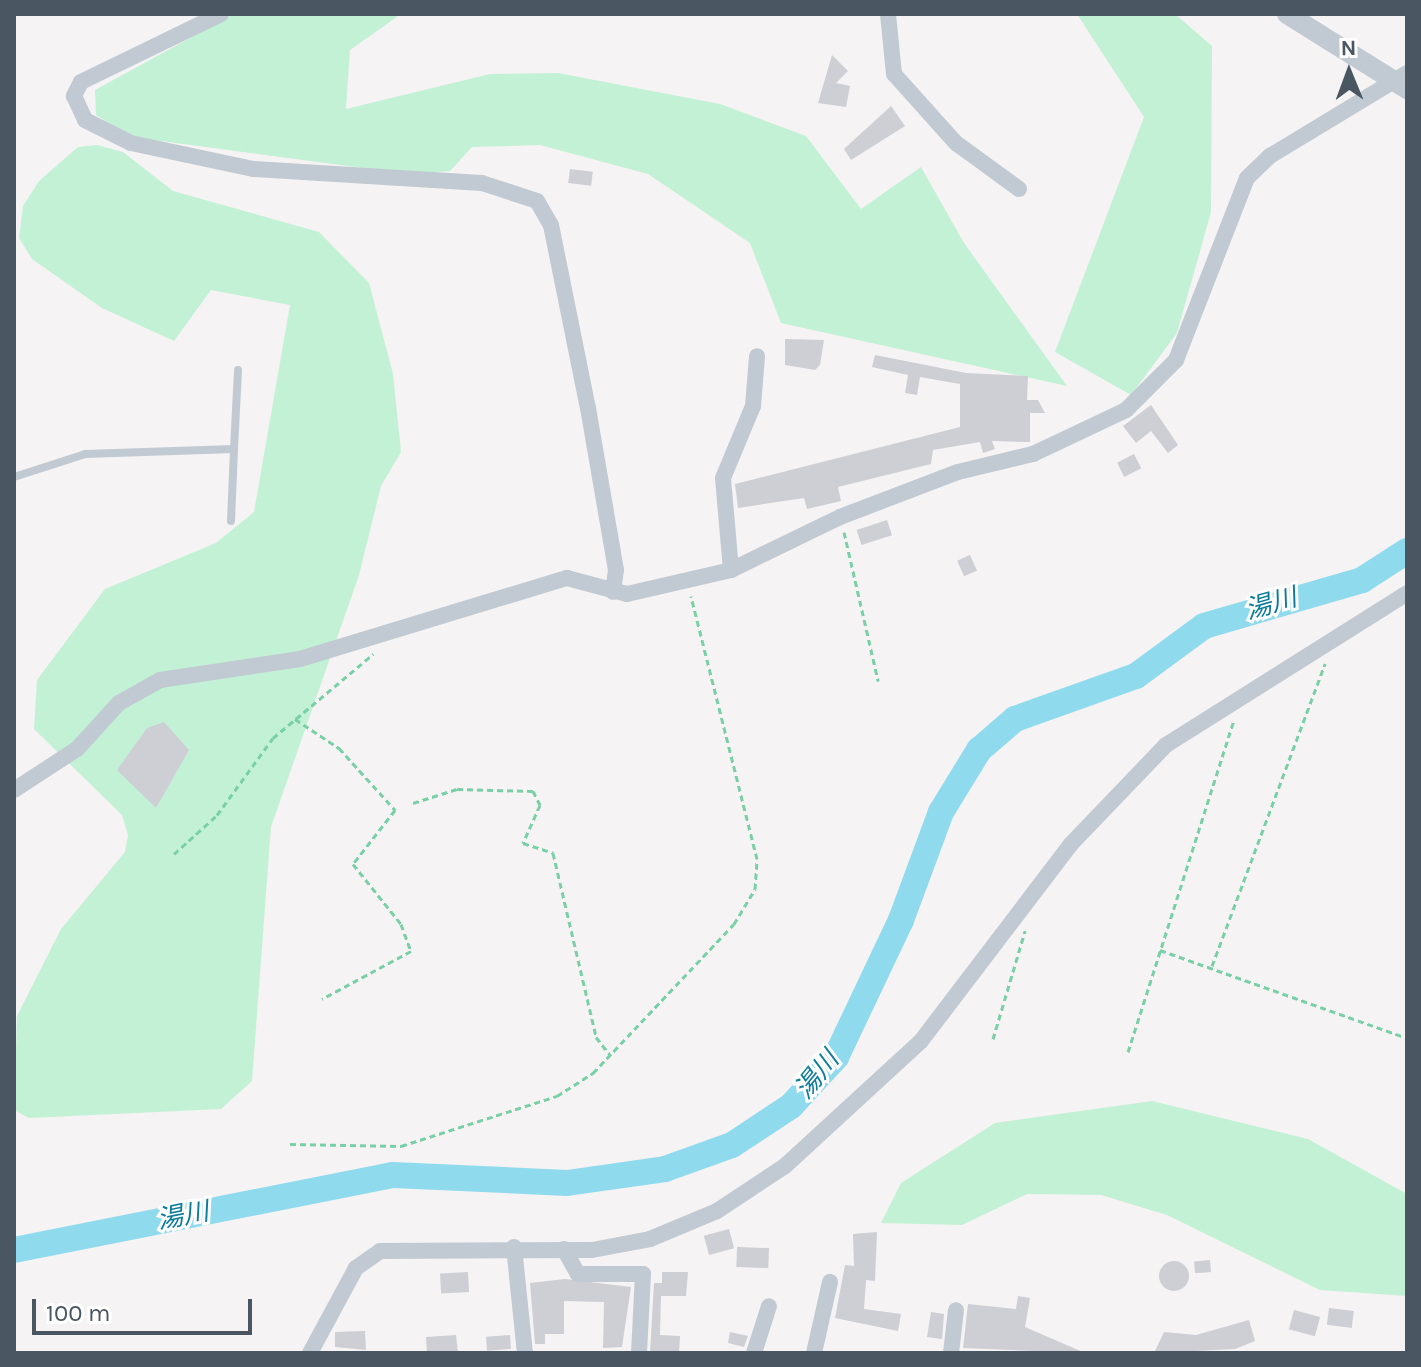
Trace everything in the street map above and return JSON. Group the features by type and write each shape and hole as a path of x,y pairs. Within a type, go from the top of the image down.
{"street":[{"path":"221,14 81,82 74,96 85,120 131,143 253,169 482,183 537,201 551,225 588,408 616,570 613,592"},
{"path":"888,14 894,74 956,143 1019,189"},
{"path":"1287,14 1402,81"},
{"path":"14,790 77,749 119,703 160,680 300,659 567,578 613,592 688,581 731,570 840,517 1047,448 1139,401 1176,360 1247,178 1270,156 1402,81"},
{"path":"731,570 723,478 753,406 757,356"},
{"path":"310,1353 366,1258 514,1247 564,1249 664,1236 785,1166 921,1041 1123,787 1166,745 1229,701 1330,644 1407,593"},
{"path":"514,1247 525,1353"},
{"path":"564,1249 578,1274 643,1274 639,1353"},
{"path":"814,1353 830,1282"},
{"path":"754,1353 769,1306"},
{"path":"951,1353 956,1310"}],"lane":[{"path":"231,521 238,370"},
{"path":"14,477 85,454 234,449"}],"path":[{"path":"840,517 878,681"},
{"path":"290,1144 401,1146 478,1127 557,1096 610,1055 734,924 759,878 688,581"},
{"path":"174,854 217,815 295,719 375,652 380,636"},
{"path":"1212,966 1330,644"},
{"path":"1128,1052 1234,727 1229,701"},
{"path":"295,719 339,748 395,810 353,864 401,924 411,951 322,999"},
{"path":"413,803 457,789 533,791 540,805 523,843 553,853 596,1037 610,1055"},
{"path":"993,1039 1022,951 1025,907"},
{"path":"1160,950 1407,1038"}],"green space":[{"path":"234,14 401,14 350,50 346,109 490,74 558,73 720,104 806,136 861,209 921,167 964,243 1067,386 781,323 750,243 648,174 540,145 472,147 450,171 408,174 131,137 96,115 95,90"},
{"path":"1077,14 1175,14 1212,46 1211,212 1177,333 1131,395 1055,352 1144,117"},
{"path":"97,145 123,152 173,191 319,232 369,283 393,374 401,452 381,486 359,575 271,827 252,1081 221,1109 29,1118 14,1110 17,1016 61,929 125,852 128,835 122,815 34,729 37,680 105,589 216,543 254,512 290,305 211,290 174,341 102,308 32,259 19,238 23,206 39,181 78,147"},
{"path":"1152,1101 1308,1139 1407,1194 1407,1296 1320,1290 1167,1215 1101,1195 1027,1194 962,1225 881,1223 901,1183 995,1123"}],"building":[{"path":"832,55 848,71 836,83 850,86 846,107 818,103"},
{"path":"891,106 905,126 851,160 844,149"},
{"path":"570,169 593,172 591,186 568,183"},
{"path":"785,339 824,340 820,365 815,370 785,365"},
{"path":"875,355 966,373 1028,376 1027,400 1038,400 1045,413 1030,413 1030,442 992,441 995,449 983,453 980,442 933,450 931,464 838,487 841,501 807,509 804,498 738,508 735,484 960,427 960,384 920,377 917,395 905,393 908,375 872,367"},
{"path":"1151,405 1178,445 1168,453 1151,431 1136,443 1123,426"},
{"path":"1134,454 1141,468 1124,477 1117,463"},
{"path":"887,520 892,535 862,545 857,530"},
{"path":"970,555 977,571 964,576 957,561"},
{"path":"164,722 189,750 156,808 117,770 147,728"},
{"path":"729,1229 734,1248 709,1255 704,1236"},
{"path":"877,1232 875,1281 866,1280 864,1309 901,1314 898,1331 835,1318 845,1265 854,1266 853,1234"},
{"path":"737,1247 769,1248 768,1268 736,1267"},
{"path":"1210,1260 1211,1272 1195,1273 1194,1261"},
{"path":"1174,1261 1185,1265 1189,1276 1185,1287 1174,1291 1163,1287 1159,1276 1163,1265"},
{"path":"468,1272 469,1292 441,1293 440,1273"},
{"path":"662,1272 688,1272 686,1296 661,1296 660,1335 680,1336 679,1353 650,1353 654,1283 662,1283"},
{"path":"565,1279 631,1287 622,1347 603,1348 604,1302 564,1301 564,1334 545,1334 545,1344 535,1344 530,1283"},
{"path":"1018,1296 1030,1298 1025,1327 1085,1353 963,1348 968,1304 1016,1309"},
{"path":"1329,1308 1354,1311 1352,1328 1327,1325"},
{"path":"1294,1310 1320,1317 1315,1336 1289,1329"},
{"path":"931,1312 944,1314 942,1339 927,1337"},
{"path":"1249,1320 1255,1341 1235,1349 1154,1353 1164,1332 1196,1335"},
{"path":"365,1331 366,1350 335,1347 335,1332"},
{"path":"730,1332 748,1336 744,1347 728,1343"},
{"path":"456,1335 458,1353 427,1353 426,1337"},
{"path":"510,1335 511,1349 487,1351 486,1337"}],"waterway":[{"name":"湯川","path":"14,1250 393,1175 567,1183 665,1169 732,1145 791,1106 836,1057 901,920 941,812 979,750 1015,719 1136,676 1204,626 1362,580 1407,551"}]}
